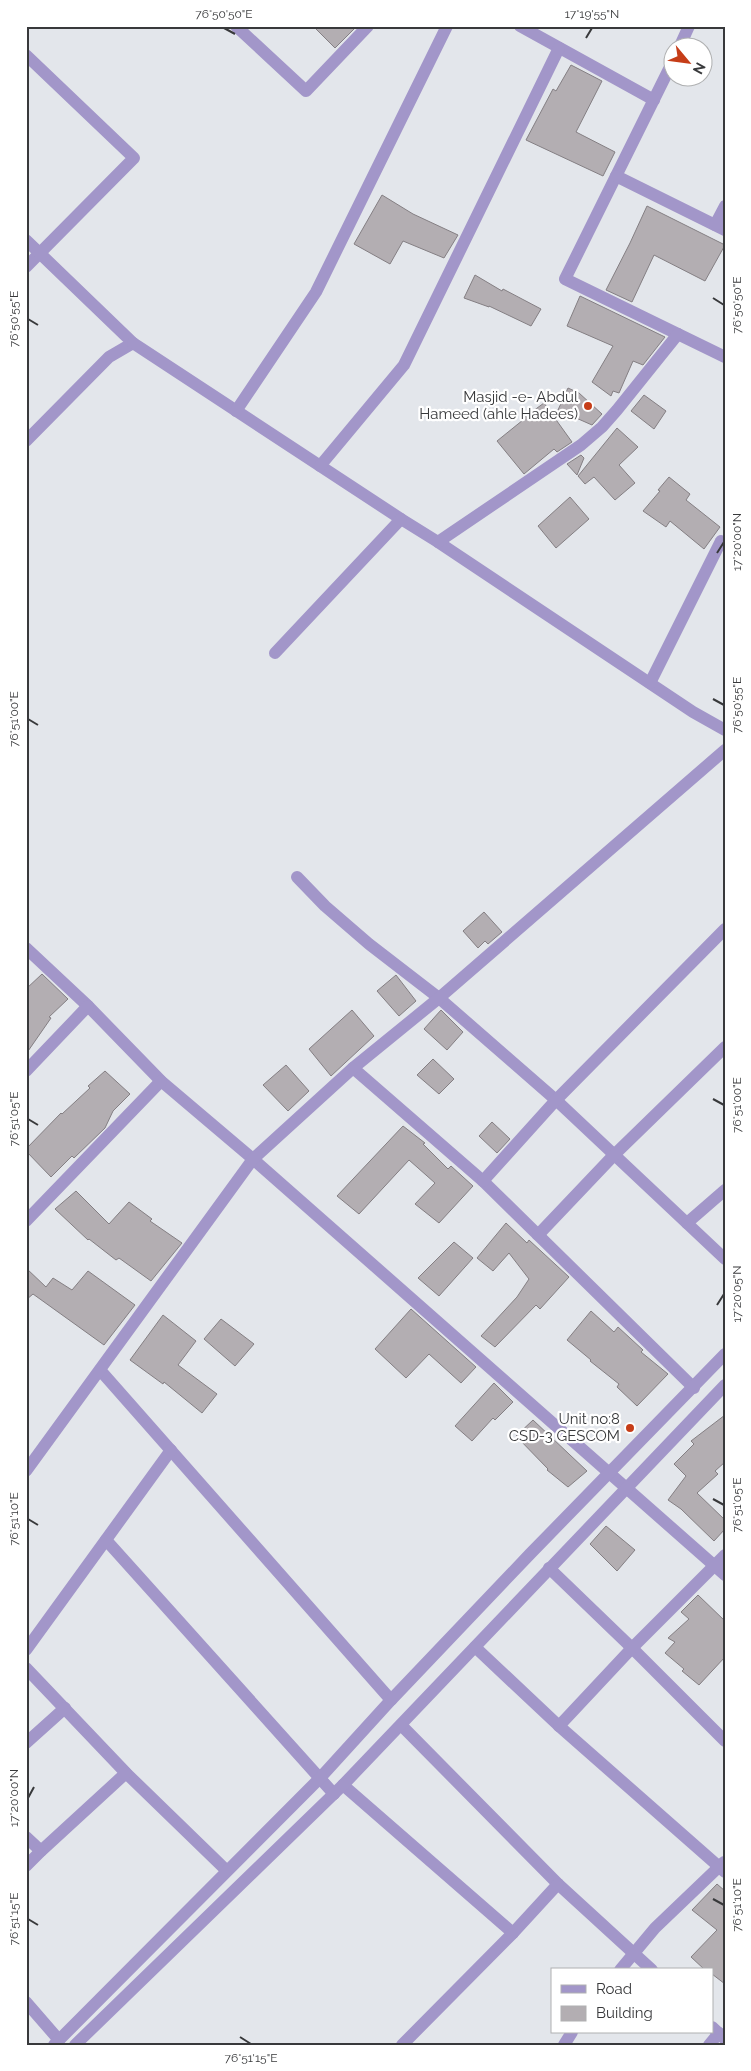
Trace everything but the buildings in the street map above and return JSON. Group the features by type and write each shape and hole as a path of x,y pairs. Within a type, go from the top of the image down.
{"street":[{"path":"236,26 306,91 368,26"},
{"path":"236,411 316,292 447,26"},
{"path":"520,26 654,100"},
{"path":"684,38 689,26"},
{"path":"320,466 404,366 559,48"},
{"path":"26,55 134,158 26,267"},
{"path":"664,80 565,279 725,357"},
{"path":"616,176 720,227 725,206"},
{"path":"26,240 133,343 650,683 725,730"},
{"path":"438,542 581,445 595,433 617,410 678,334"},
{"path":"26,441 109,357 133,343"},
{"path":"275,653 401,519"},
{"path":"650,683 724,540"},
{"path":"26,1471 253,1159 353,1068 439,998 725,750"},
{"path":"297,877 325,906 369,944 439,998 556,1100 725,1259"},
{"path":"483,1181 556,1100 725,929"},
{"path":"26,948 88,1006 161,1081 253,1159 725,1575"},
{"path":"26,1071 88,1006"},
{"path":"538,1235 614,1155 725,1047"},
{"path":"353,1068 483,1181 694,1388"},
{"path":"26,1221 161,1081"},
{"path":"687,1224 725,1190"},
{"path":"26,2002 57,2042 226,1870 320,1778 391,1700 609,1472 694,1388 725,1354"},
{"path":"100,1370 391,1700"},
{"path":"75,2045 343,1785 725,1384"},
{"path":"26,1650 171,1450"},
{"path":"106,1540 334,1794"},
{"path":"559,1726 632,1648 725,1555"},
{"path":"548,1568 632,1648 725,1741"},
{"path":"475,1647 559,1726 723,1867 655,1928 622,1968"},
{"path":"26,1668 126,1773 226,1870"},
{"path":"26,1743 65,1708"},
{"path":"401,1725 558,1884 650,1968"},
{"path":"26,1866 126,1773"},
{"path":"343,1785 513,1933"},
{"path":"26,1837 40,1851"},
{"path":"402,2045 513,1933 558,1884"},
{"path":"709,2045 719,2033"},
{"path":"564,2045 571,2034"}],"place":[{"name":"Masjid -e- Abdul Hameed (ahle Hadees)","path":"588,406"},
{"name":"Unit no:8 CSD-3 GESCOM","path":"630,1428"}]}
